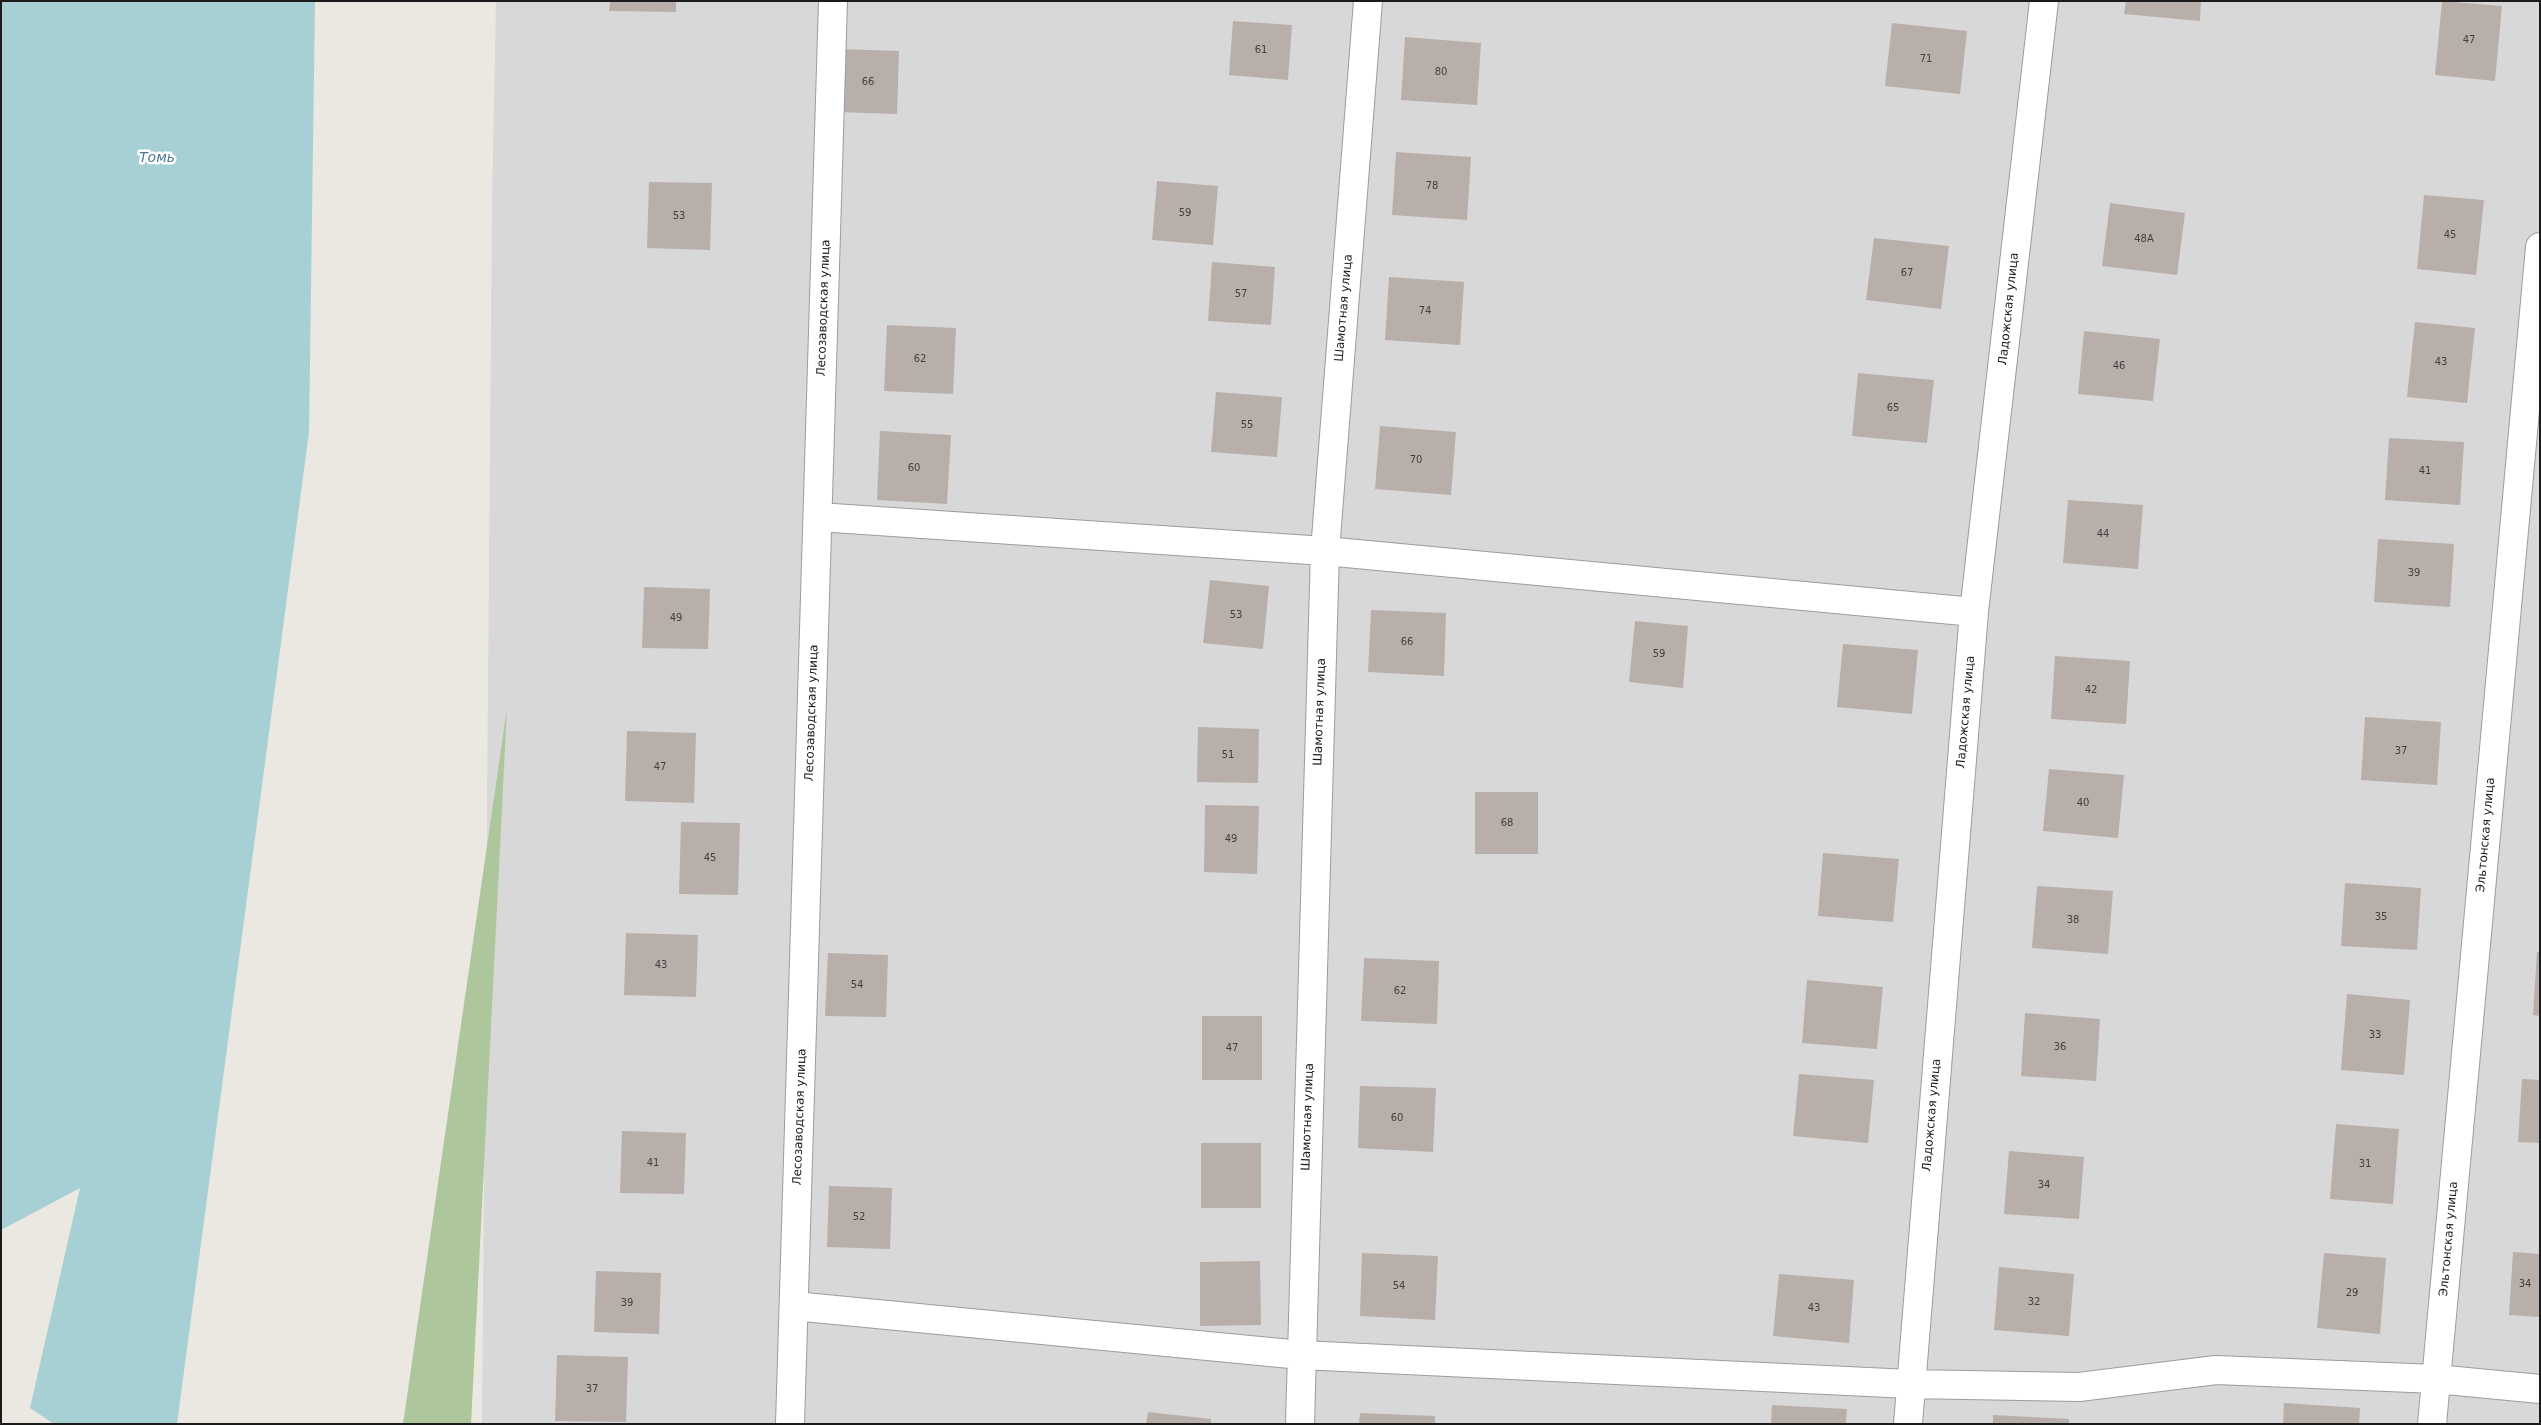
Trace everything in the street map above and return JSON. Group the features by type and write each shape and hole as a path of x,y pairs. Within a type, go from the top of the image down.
{"street":[{"name":"Лесозаводская улица","path":"790,1424 833,1"},
{"name":"Шамотная улица","path":"1300,1424 1325,551 1368,1"},
{"name":"Ладожская улица","path":"1908,1424 1974,612 2044,1"},
{"name":"Эльтонская улица","path":"2432,1424 2540,247"},
{"path":"818,517 1325,551 1974,612"},
{"path":"794,1306 1302,1355 1910,1384 2079,1387 2216,1370 2436,1379 2540,1389"}],"shaded area":[{"path":"496,1 2540,1 2540,1424 482,1424 492,204"}],"green space":[{"path":"507,708 471,1424 403,1424"}],"water":[{"name":"Томь","path":"1,1 315,1 309,432 177,1424 54,1424 30,1408 80,1188 1,1230"}],"building":[{"path":"610,1 676,1 676,12 609,11"},
{"path":"2126,1 2201,1 2200,21 2124,14"},
{"path":"2442,1 2502,6 2495,81 2435,75"},
{"path":"1233,21 1292,25 1288,80 1229,75"},
{"path":"1892,23 1967,31 1960,94 1885,86"},
{"path":"1405,37 1481,43 1477,105 1401,100"},
{"path":"839,49 899,51 897,114 837,112"},
{"path":"1396,152 1471,157 1467,220 1392,215"},
{"path":"1157,181 1218,186 1213,245 1152,240"},
{"path":"649,182 712,183 710,250 647,248"},
{"path":"2424,195 2484,200 2476,275 2417,269"},
{"path":"2110,203 2185,213 2177,275 2102,266"},
{"path":"1874,238 1949,246 1941,309 1866,300"},
{"path":"1212,262 1275,267 1271,325 1208,321"},
{"path":"1389,277 1464,282 1460,345 1385,340"},
{"path":"2415,322 2475,328 2467,403 2407,397"},
{"path":"887,325 956,328 953,394 884,391"},
{"path":"2084,331 2160,339 2153,401 2078,394"},
{"path":"1858,373 1934,380 1927,443 1852,436"},
{"path":"1216,392 1282,397 1277,457 1211,452"},
{"path":"1380,426 1456,432 1451,495 1375,489"},
{"path":"880,431 951,435 947,504 877,500"},
{"path":"2389,438 2464,442 2460,505 2385,500"},
{"path":"2068,500 2143,505 2138,569 2063,563"},
{"path":"2378,539 2454,544 2450,607 2374,602"},
{"path":"1210,580 1269,586 1263,649 1203,643"},
{"path":"644,587 710,589 708,649 642,648"},
{"path":"1371,610 1446,613 1444,676 1368,672"},
{"path":"1635,621 1688,626 1683,688 1629,682"},
{"path":"1843,644 1918,650 1912,714 1837,707"},
{"path":"2055,656 2130,661 2126,724 2051,719"},
{"path":"2365,717 2441,722 2437,785 2361,780"},
{"path":"1198,727 1259,729 1258,783 1197,782"},
{"path":"627,731 696,733 694,803 625,801"},
{"path":"2049,769 2124,775 2118,838 2043,831"},
{"path":"1475,792 1538,792 1538,854 1475,854"},
{"path":"1205,805 1259,806 1257,874 1204,872"},
{"path":"681,822 740,823 738,895 679,894"},
{"path":"1823,853 1899,859 1893,922 1818,916"},
{"path":"2345,883 2421,888 2417,950 2341,946"},
{"path":"2037,886 2113,891 2108,954 2032,948"},
{"path":"626,933 698,935 696,997 624,995"},
{"path":"2537,952 2540,952 2540,1016 2533,1015"},
{"path":"828,953 888,955 886,1017 825,1016"},
{"path":"1364,958 1439,961 1437,1024 1361,1021"},
{"path":"1807,980 1883,987 1877,1049 1802,1043"},
{"path":"2347,994 2410,1000 2404,1075 2341,1070"},
{"path":"2025,1013 2100,1019 2096,1081 2021,1076"},
{"path":"1202,1016 1262,1016 1262,1080 1202,1080"},
{"path":"1799,1074 1874,1080 1868,1143 1793,1136"},
{"path":"2522,1079 2540,1080 2540,1143 2518,1142"},
{"path":"1360,1086 1436,1088 1433,1152 1358,1148"},
{"path":"2336,1124 2399,1129 2393,1204 2330,1199"},
{"path":"622,1131 686,1133 684,1194 620,1193"},
{"path":"1201,1143 1261,1143 1261,1208 1201,1208"},
{"path":"2009,1151 2084,1157 2079,1219 2004,1214"},
{"path":"829,1186 892,1188 890,1249 827,1247"},
{"path":"2513,1252 2540,1254 2540,1317 2509,1315"},
{"path":"1362,1253 1438,1256 1435,1320 1360,1316"},
{"path":"2324,1253 2386,1258 2380,1334 2317,1328"},
{"path":"1260,1261 1261,1325 1200,1326 1200,1262"},
{"path":"1999,1267 2074,1274 2069,1336 1994,1330"},
{"path":"596,1271 661,1273 659,1334 594,1332"},
{"path":"1779,1274 1854,1280 1849,1343 1773,1336"},
{"path":"557,1355 628,1357 626,1422 555,1421"},
{"path":"2284,1403 2360,1408 2359,1424 2283,1424"},
{"path":"1772,1405 1847,1409 1846,1424 1771,1424"},
{"path":"1148,1412 1211,1419 1211,1424 1146,1424"},
{"path":"1360,1413 1435,1416 1435,1424 1359,1424"},
{"path":"1993,1415 2069,1419 2069,1424 1993,1424"}]}
